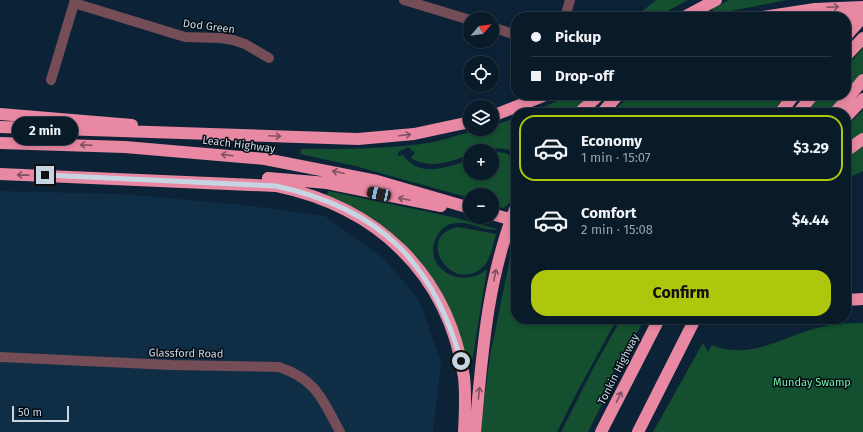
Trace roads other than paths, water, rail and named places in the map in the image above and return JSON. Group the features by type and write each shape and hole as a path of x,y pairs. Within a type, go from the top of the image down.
{"highway":[{"path":"693,12 716,0"},
{"path":"796,12 815,9 863,6"},
{"path":"851,18 863,18"},
{"path":"851,31 863,18"},
{"path":"851,51 863,38"},
{"path":"851,94 863,80"},
{"path":"851,112 863,99"},
{"path":"513,108 533,100"},
{"path":"585,108 593,100"},
{"path":"606,108 614,100"},
{"path":"784,108 790,100"},
{"path":"802,108 808,100"},
{"path":"839,108 846,100"},
{"path":"499,113 511,109"},
{"path":"0,114 119,123 170,132"},
{"name":"Leach Highway","path":"0,127 358,138 414,134 463,124"},
{"path":"851,147 863,139"},
{"name":"Leach Highway","path":"0,143 125,147 266,159 376,181 463,207"},
{"path":"0,174 142,179 283,187 332,202 354,213 376,227 405,252 430,286 449,321 461,361 464,379 464,432"},
{"path":"142,179 217,176 301,180 339,186 431,205 463,208"},
{"path":"499,216 511,220"},
{"path":"475,432 489,309 503,241 511,220"},
{"path":"851,300 863,299"},
{"path":"851,308 863,307"},
{"name":"Tonkin Highway","path":"602,432 656,324"},
{"path":"638,432 692,324"},
{"path":"673,360 701,324"}],"street":[{"path":"404,0 463,18"},
{"path":"566,12 570,0"},
{"path":"51,80 75,1"},
{"name":"Dod Green","path":"75,1 185,37 234,40 245,44 269,58"},
{"path":"499,29 511,33"},
{"name":"Glassford Road","path":"0,357 171,365 279,366 295,372 310,382 320,395 340,432"}],"park label":[{"name":"Munday Swamp","path":"812,382"}]}
